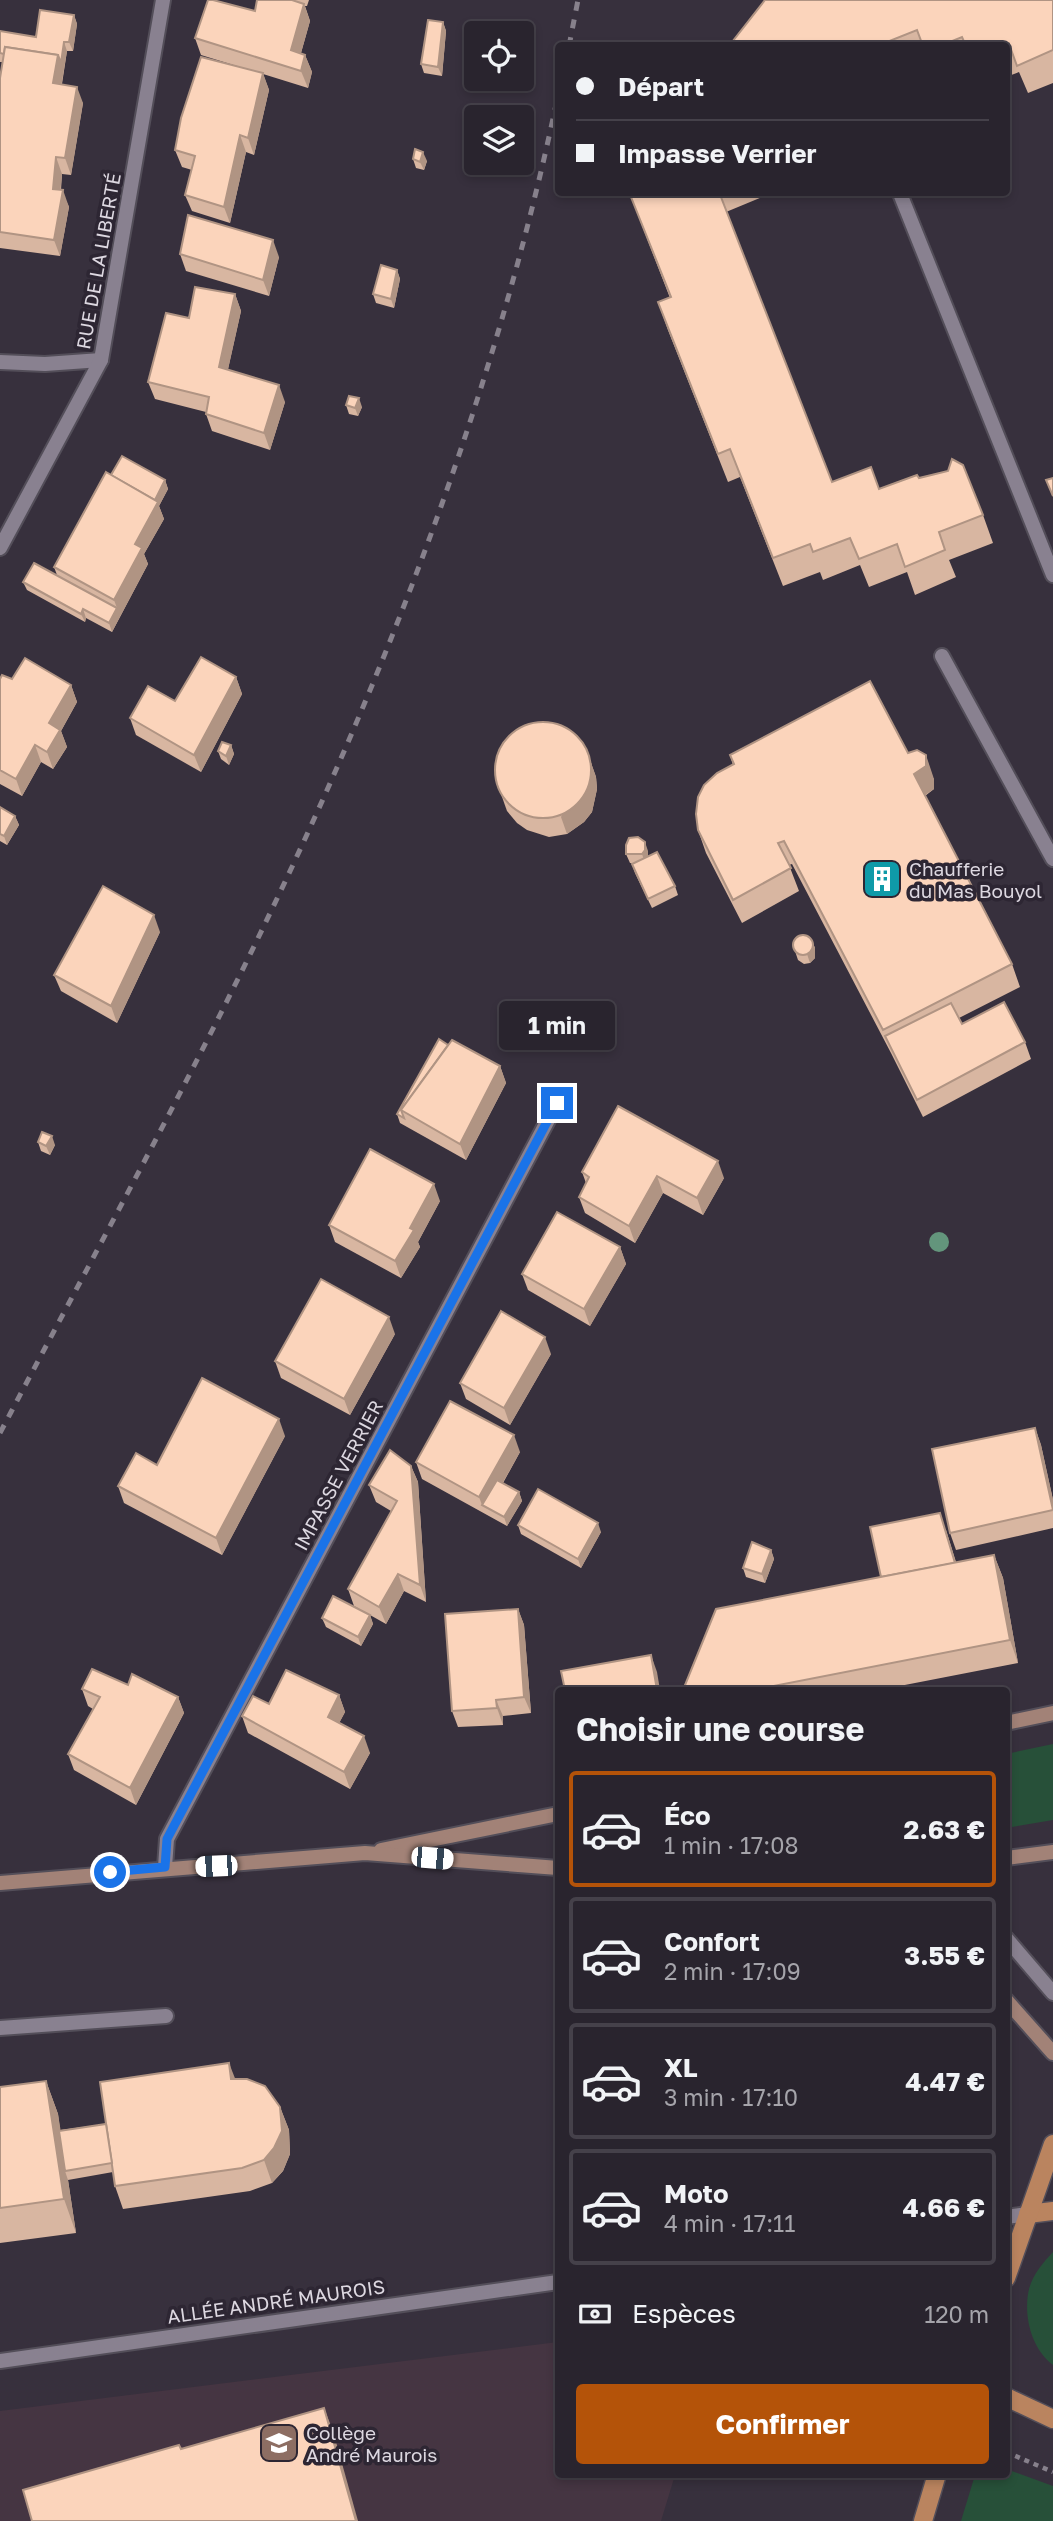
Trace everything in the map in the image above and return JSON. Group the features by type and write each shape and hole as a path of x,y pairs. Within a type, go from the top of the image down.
{"main road":[{"path":"1010,1722 1053,1713"},
{"path":"0,1883 165,1867 241,1864 365,1853 555,1815"},
{"path":"1010,1857 1053,1852"},
{"path":"365,1853 555,1868"},
{"path":"1010,2005 1053,2053"},
{"path":"1010,2266 1053,2144"},
{"path":"1028,2214 1053,2211"},
{"path":"1010,2399 1053,2419"},
{"path":"923,2521 936,2478"}],"street":[{"name":"RUE DE LA LIBERTÉ","path":"0,548 101,360 163,0"},
{"path":"901,196 1053,575"},
{"path":"0,362 45,364 101,360"},
{"path":"942,656 1053,859"},
{"name":"IMPASSE VERRIER","path":"165,1867 167,1839 557,1103"},
{"path":"1010,1943 1053,1993"},
{"path":"0,2028 166,2016"},
{"path":"1010,2216 1028,2214"},
{"name":"ALLÉE ANDRÉ MAUROIS","path":"0,2361 555,2282"}],"path":[{"path":"1010,2454 1053,2472"}],"shaded area":[{"name":"Collège André Maurois","path":"555,2342 555,2478 674,2478 661,2521 0,2521 0,2411"}],"green space":[{"path":"1053,1744 1053,1820 1010,1827 1010,1753"},
{"path":"1053,2252 1053,2365 1039,2350 1030,2331 1027,2299 1033,2278"},
{"path":"1010,2470 1053,2486 1053,2521 961,2521 974,2478 1010,2478"}],"building":[{"path":"208,0 255,11 257,0 292,0 304,4 291,50 305,55 301,71 195,38"},
{"path":"765,0 1053,0 1053,50 1017,66 1010,42 964,42 962,37 950,42 922,42 917,30 887,42 732,42"},
{"path":"40,10 74,15 69,42 64,42 61,63 58,55 5,47 4,54 0,53 0,31 36,37"},
{"path":"428,20 443,22 438,67 421,64"},
{"path":"5,47 58,55 53,83 77,87 65,158 56,157 53,189 63,190 54,240 0,232 0,78"},
{"path":"201,57 263,73 248,138 240,135 224,207 185,195 195,156 175,150 181,118"},
{"path":"415,149 423,152 420,162 413,159"},
{"path":"631,196 721,196 832,482 871,467 879,489 917,475 919,478 948,471 952,459 963,465 983,515 939,532 945,550 905,567 897,544 859,559 850,538 813,552 810,544 773,558 730,449 718,454 658,302 671,297"},
{"path":"188,215 273,240 263,280 180,254"},
{"path":"381,265 397,270 391,299 373,294"},
{"path":"195,287 235,294 219,367 279,385 264,433 206,414 209,397 148,382 166,313 189,318"},
{"path":"349,396 359,398 355,408 346,405"},
{"path":"122,456 165,480 155,500 111,475"},
{"path":"106,472 158,502 135,544 142,548 114,600 54,567"},
{"path":"1053,478 1053,496 1046,480"},
{"path":"34,563 117,608 109,623 83,609 81,614 23,582"},
{"path":"201,657 236,677 194,755 130,718 148,686 175,701"},
{"path":"25,658 71,685 49,723 60,730 47,752 35,745 16,779 0,770 0,679 2,675 12,679"},
{"name":"Chaufferie du Mas Bouyol","path":"870,681 908,753 917,750 926,755 926,766 914,774 1012,964 883,1030 784,841 778,843 791,868 733,900 698,830 696,814 698,797 704,785 717,773 734,764 730,755"},
{"path":"543,722 561,725 577,736 588,752 591,770 588,788 577,804 561,815 543,818 525,815 509,804 498,788 495,770 498,752 509,736 525,725"},
{"path":"222,742 231,745 226,756 218,751"},
{"path":"0,807 15,816 4,836 0,834"},
{"path":"638,837 645,842 645,850 642,854 626,854 629,838"},
{"path":"657,852 675,886 648,899 632,864"},
{"path":"103,886 154,915 111,1006 54,975"},
{"path":"803,935 810,938 813,945 810,952 803,955 796,952 793,945 796,938"},
{"path":"1004,1002 1025,1042 917,1100 885,1036 951,1003 962,1024"},
{"path":"439,1039 448,1045 401,1110 404,1118 397,1114"},
{"path":"452,1040 500,1066 460,1144 401,1110"},
{"path":"618,1106 718,1161 697,1198 657,1176 629,1226 579,1197 589,1177 582,1172"},
{"path":"42,1132 52,1136 46,1146 38,1142"},
{"path":"370,1149 434,1184 410,1228 414,1230 395,1261 329,1225"},
{"path":"557,1212 620,1247 584,1309 522,1274"},
{"path":"321,1279 389,1317 344,1399 275,1361"},
{"path":"501,1311 545,1337 504,1408 460,1383"},
{"path":"202,1378 279,1419 216,1538 118,1486 136,1453 157,1465"},
{"path":"450,1401 514,1435 479,1497 416,1462"},
{"path":"1035,1428 1053,1510 950,1533 932,1449"},
{"path":"390,1450 411,1466 420,1585 398,1574 379,1607 348,1589 397,1501 369,1485"},
{"path":"497,1480 519,1492 504,1517 482,1505"},
{"path":"538,1489 598,1523 578,1559 518,1525"},
{"path":"940,1513 955,1563 881,1577 870,1527"},
{"path":"752,1542 771,1550 762,1574 743,1568"},
{"path":"994,1555 1010,1640 768,1687 684,1687 716,1609"},
{"path":"333,1596 370,1615 358,1637 322,1618"},
{"path":"518,1609 524,1697 496,1700 497,1708 452,1711 445,1614"},
{"path":"651,1655 656,1687 564,1687 561,1671"},
{"path":"92,1669 128,1685 132,1674 178,1697 130,1788 68,1754 100,1697 82,1689"},
{"path":"286,1670 339,1695 328,1717 364,1736 344,1772 242,1716 253,1696 269,1704"},
{"path":"229,2063 231,2079 247,2079 265,2086 280,2107 282,2131 274,2148 264,2160 242,2168 115,2186 100,2082"},
{"path":"46,2081 64,2199 0,2208 0,2087"},
{"path":"106,2124 112,2163 65,2171 59,2131"},
{"path":"324,2408 356,2521 32,2521 23,2490 179,2445 181,2449"}],"railway":[{"path":"570,42 578,0"},
{"path":"0,1433 241,974 361,711 440,510 475,407 534,200 555,108"}],"place":[{"name":"Chaufferie du Mas Bouyol","path":"882,879"},
{"name":"Collège André Maurois","path":"279,2443"}],"route":[{"path":"110,1872 165,1867 167,1839 557,1103"}]}
